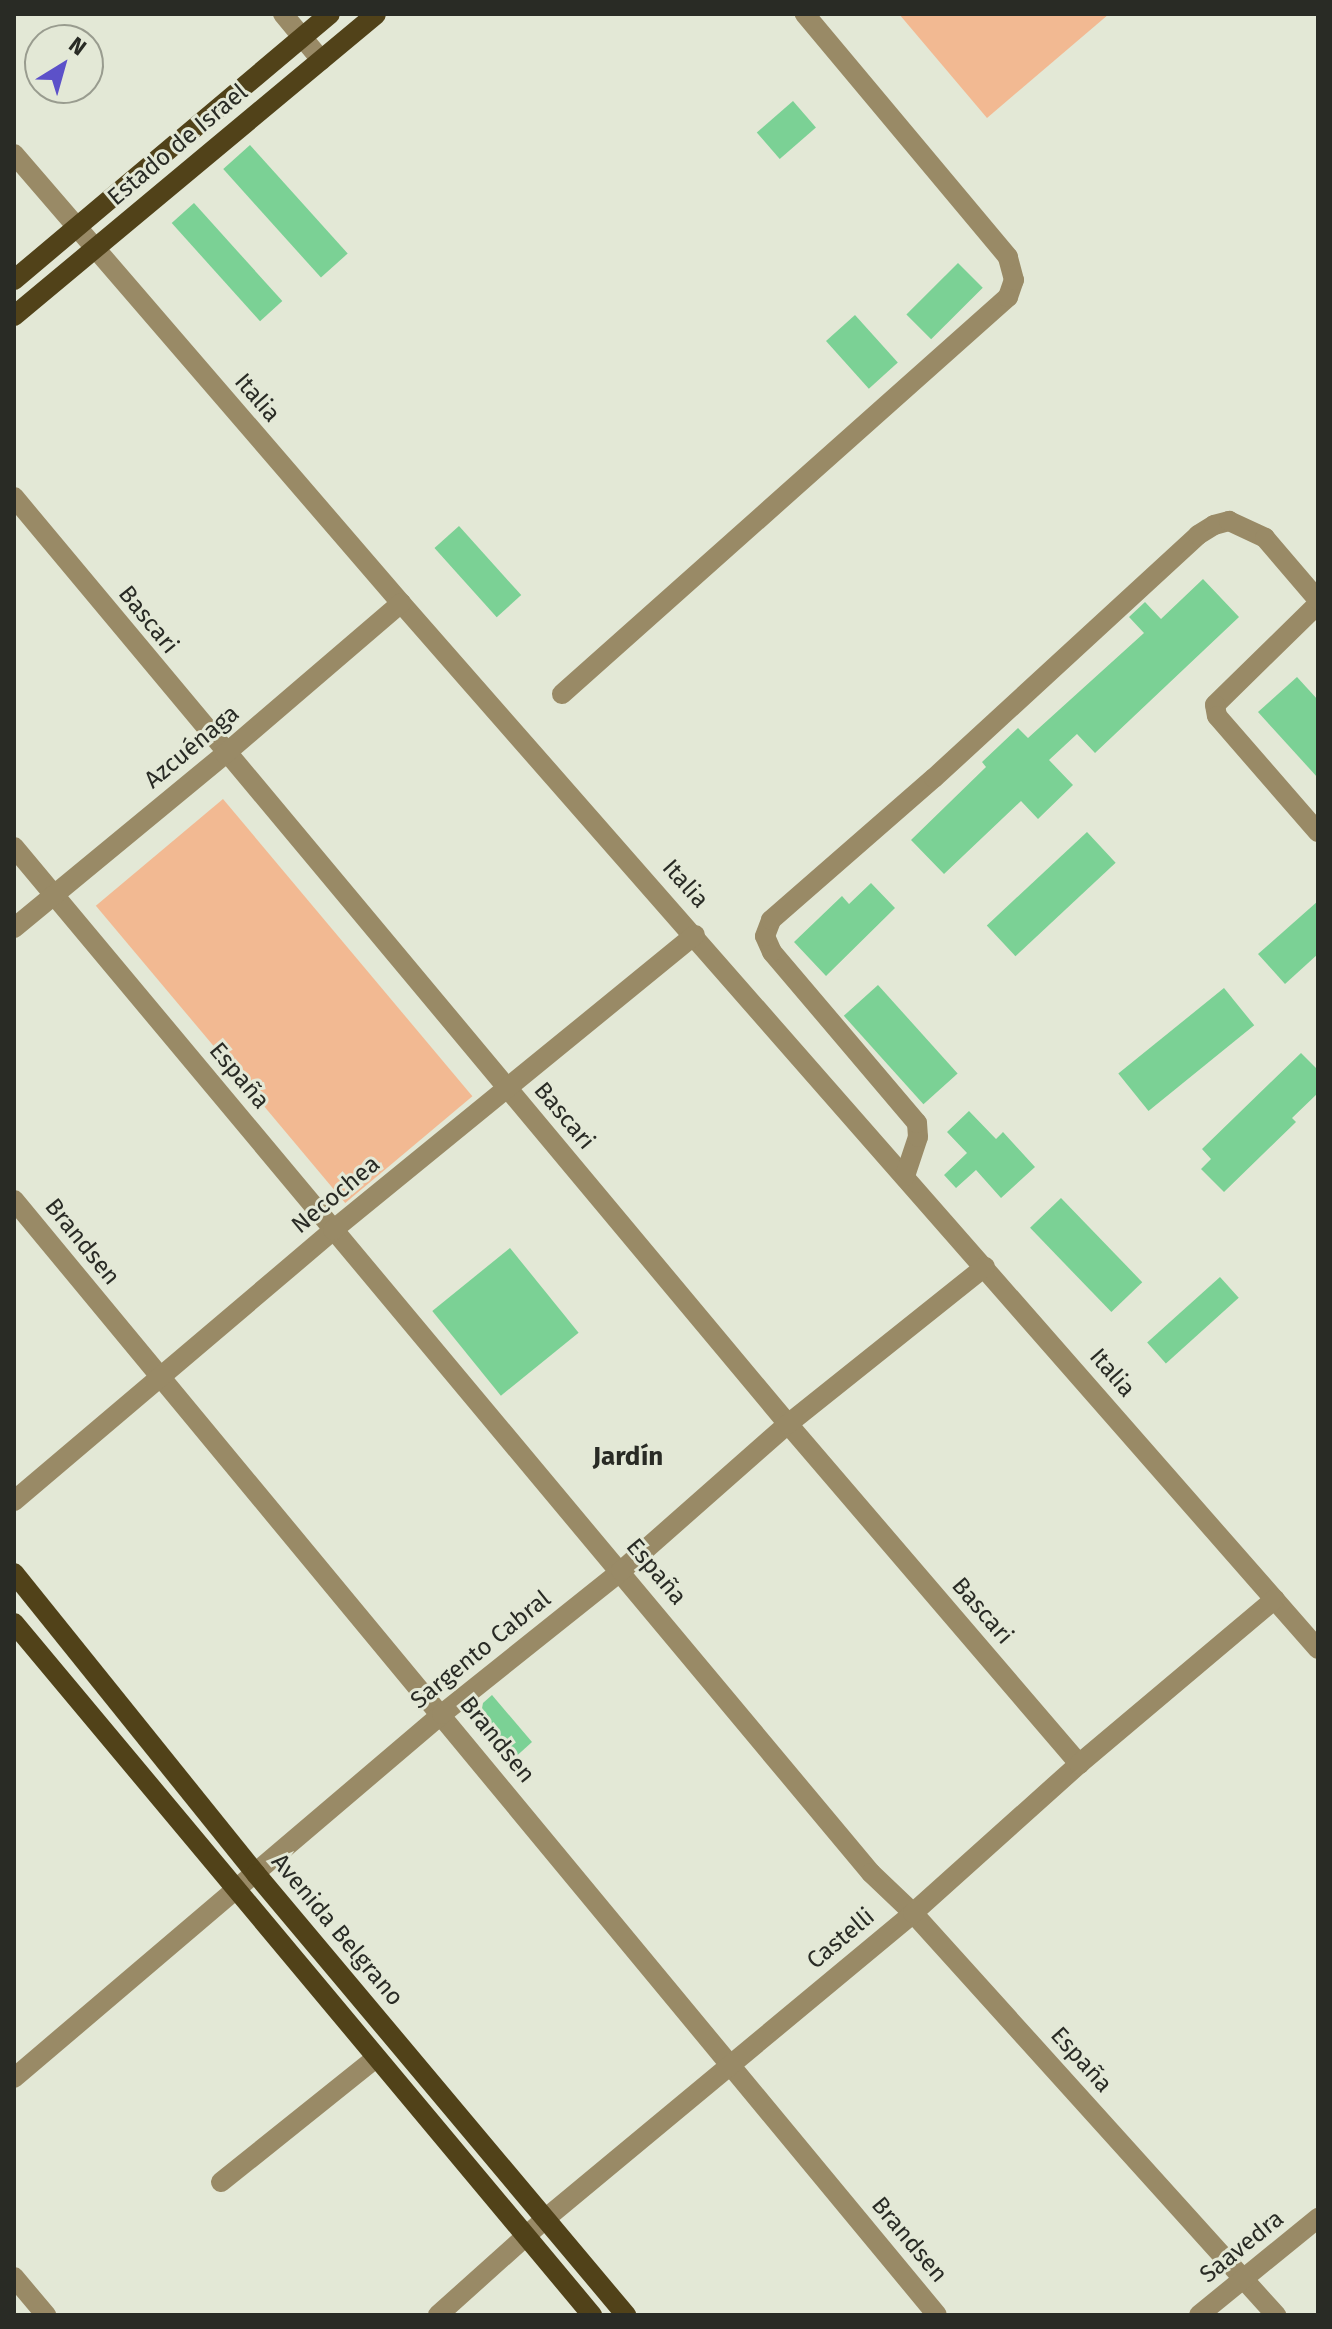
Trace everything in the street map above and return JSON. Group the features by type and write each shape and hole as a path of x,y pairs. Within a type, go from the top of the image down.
{"main road":[{"name":"Estado de Israel","path":"14,280 330,14"},
{"name":"Estado de Israel","path":"14,316 376,14"},
{"name":"Avenida Belgrano","path":"14,1573 256,1874 626,2315"},
{"path":"14,1623 592,2315"}],"street":[{"path":"283,14 321,60"},
{"path":"562,694 1008,297 1014,280 1008,257 805,14"},
{"name":"Italia","path":"14,154 401,603 1318,1649"},
{"name":"Bascari","path":"14,497 225,754 788,1424 1079,1764"},
{"path":"905,1176 918,1137 917,1123 772,952 765,936 771,920 934,778 1198,535 1214,525 1229,521 1265,538 1318,602 1215,705 1217,716 1318,832"},
{"name":"Azcuénaga","path":"14,928 225,754 401,603"},
{"name":"España","path":"14,847 871,1873 913,1913 1276,2315"},
{"name":"Necochea","path":"14,1501 333,1230 695,935"},
{"name":"Brandsen","path":"14,1200 937,2315"},
{"name":"Sargento Cabral","path":"14,2078 442,1714 621,1571 788,1424 985,1267"},
{"name":"Castelli","path":"438,2315 545,2219 913,1913 1079,1764 1275,1599"},
{"path":"221,2182 376,2058"},
{"name":"Saavedra","path":"1199,2315 1318,2218"},
{"path":"14,2277 46,2315"}],"shaded area":[{"path":"899,14 1109,14 987,118"},
{"path":"223,799 472,1096 345,1203 96,906"}],"building":[{"path":"793,101 816,127 780,159 757,132"},
{"path":"250,145 348,253 321,278 223,169"},
{"path":"194,203 282,301 260,321 172,223"},
{"path":"958,263 983,288 931,339 906,315"},
{"path":"855,315 898,363 869,389 826,341"},
{"path":"459,526 521,595 497,617 434,548"},
{"path":"1203,579 1239,617 1095,753 1077,734 1049,760 1073,785 1038,819 1021,801 944,874 911,840 986,767 982,762 1018,728 1028,738 1144,633 1129,617 1145,602 1161,619"},
{"path":"1297,677 1318,700 1318,778 1258,712"},
{"path":"1087,832 1116,863 1015,956 987,925"},
{"path":"871,883 895,908 826,976 794,942 842,896 849,904"},
{"path":"1318,901 1318,954 1285,984 1258,954"},
{"path":"878,985 958,1073 923,1104 844,1016"},
{"path":"1224,988 1254,1025 1149,1111 1118,1074"},
{"path":"1301,1053 1318,1070 1318,1093 1292,1118 1296,1122 1224,1192 1201,1169 1211,1159 1202,1149"},
{"path":"969,1111 996,1139 1003,1132 1035,1167 1001,1198 976,1170 956,1188 944,1175 967,1153 947,1132"},
{"path":"1061,1198 1142,1282 1111,1312 1030,1228"},
{"path":"510,1248 579,1333 501,1396 432,1311"},
{"path":"1220,1277 1239,1298 1166,1363 1147,1343"},
{"path":"492,1695 532,1742 511,1761 479,1724 483,1703"}],"district":[{"name":"Jardín","path":"628,1457"}]}
